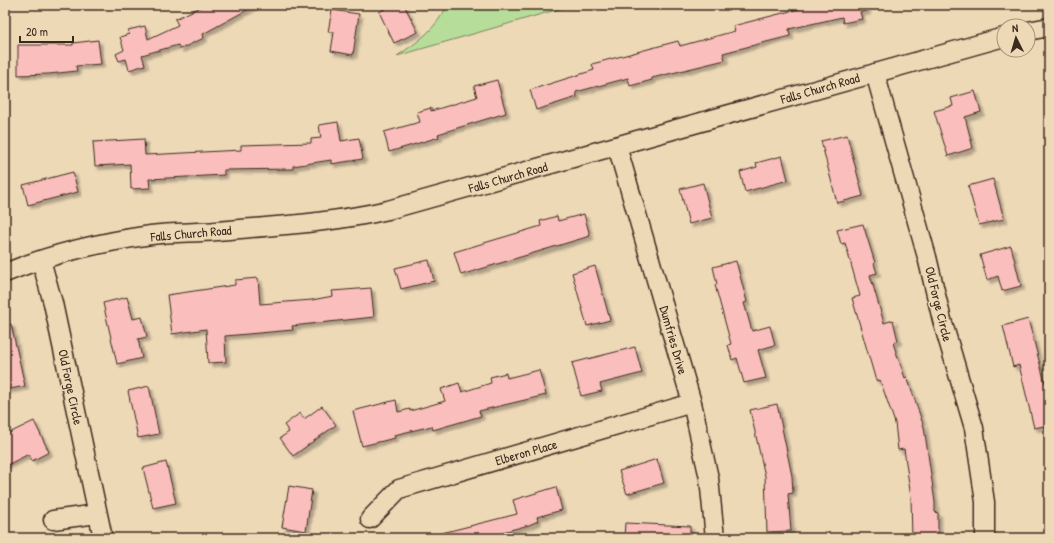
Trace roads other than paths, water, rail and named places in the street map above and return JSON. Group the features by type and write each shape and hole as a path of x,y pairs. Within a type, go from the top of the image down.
{"street":[{"path":"1036,29 1049,27"},
{"name":"Falls Church Road","path":"5,273 41,260 114,241 152,235 254,228 358,217 450,194 996,39"},
{"name":"Old Forge Circle","path":"875,73 927,257 942,320 974,428 985,502 986,538"},
{"name":"Dumfries Drive","path":"617,146 692,403 710,478 715,538"},
{"name":"Old Forge Circle","path":"41,260 54,311 103,538"},
{"name":"Elberon Place","path":"370,519 399,489 692,403"},
{"path":"53,520 97,514"}]}
